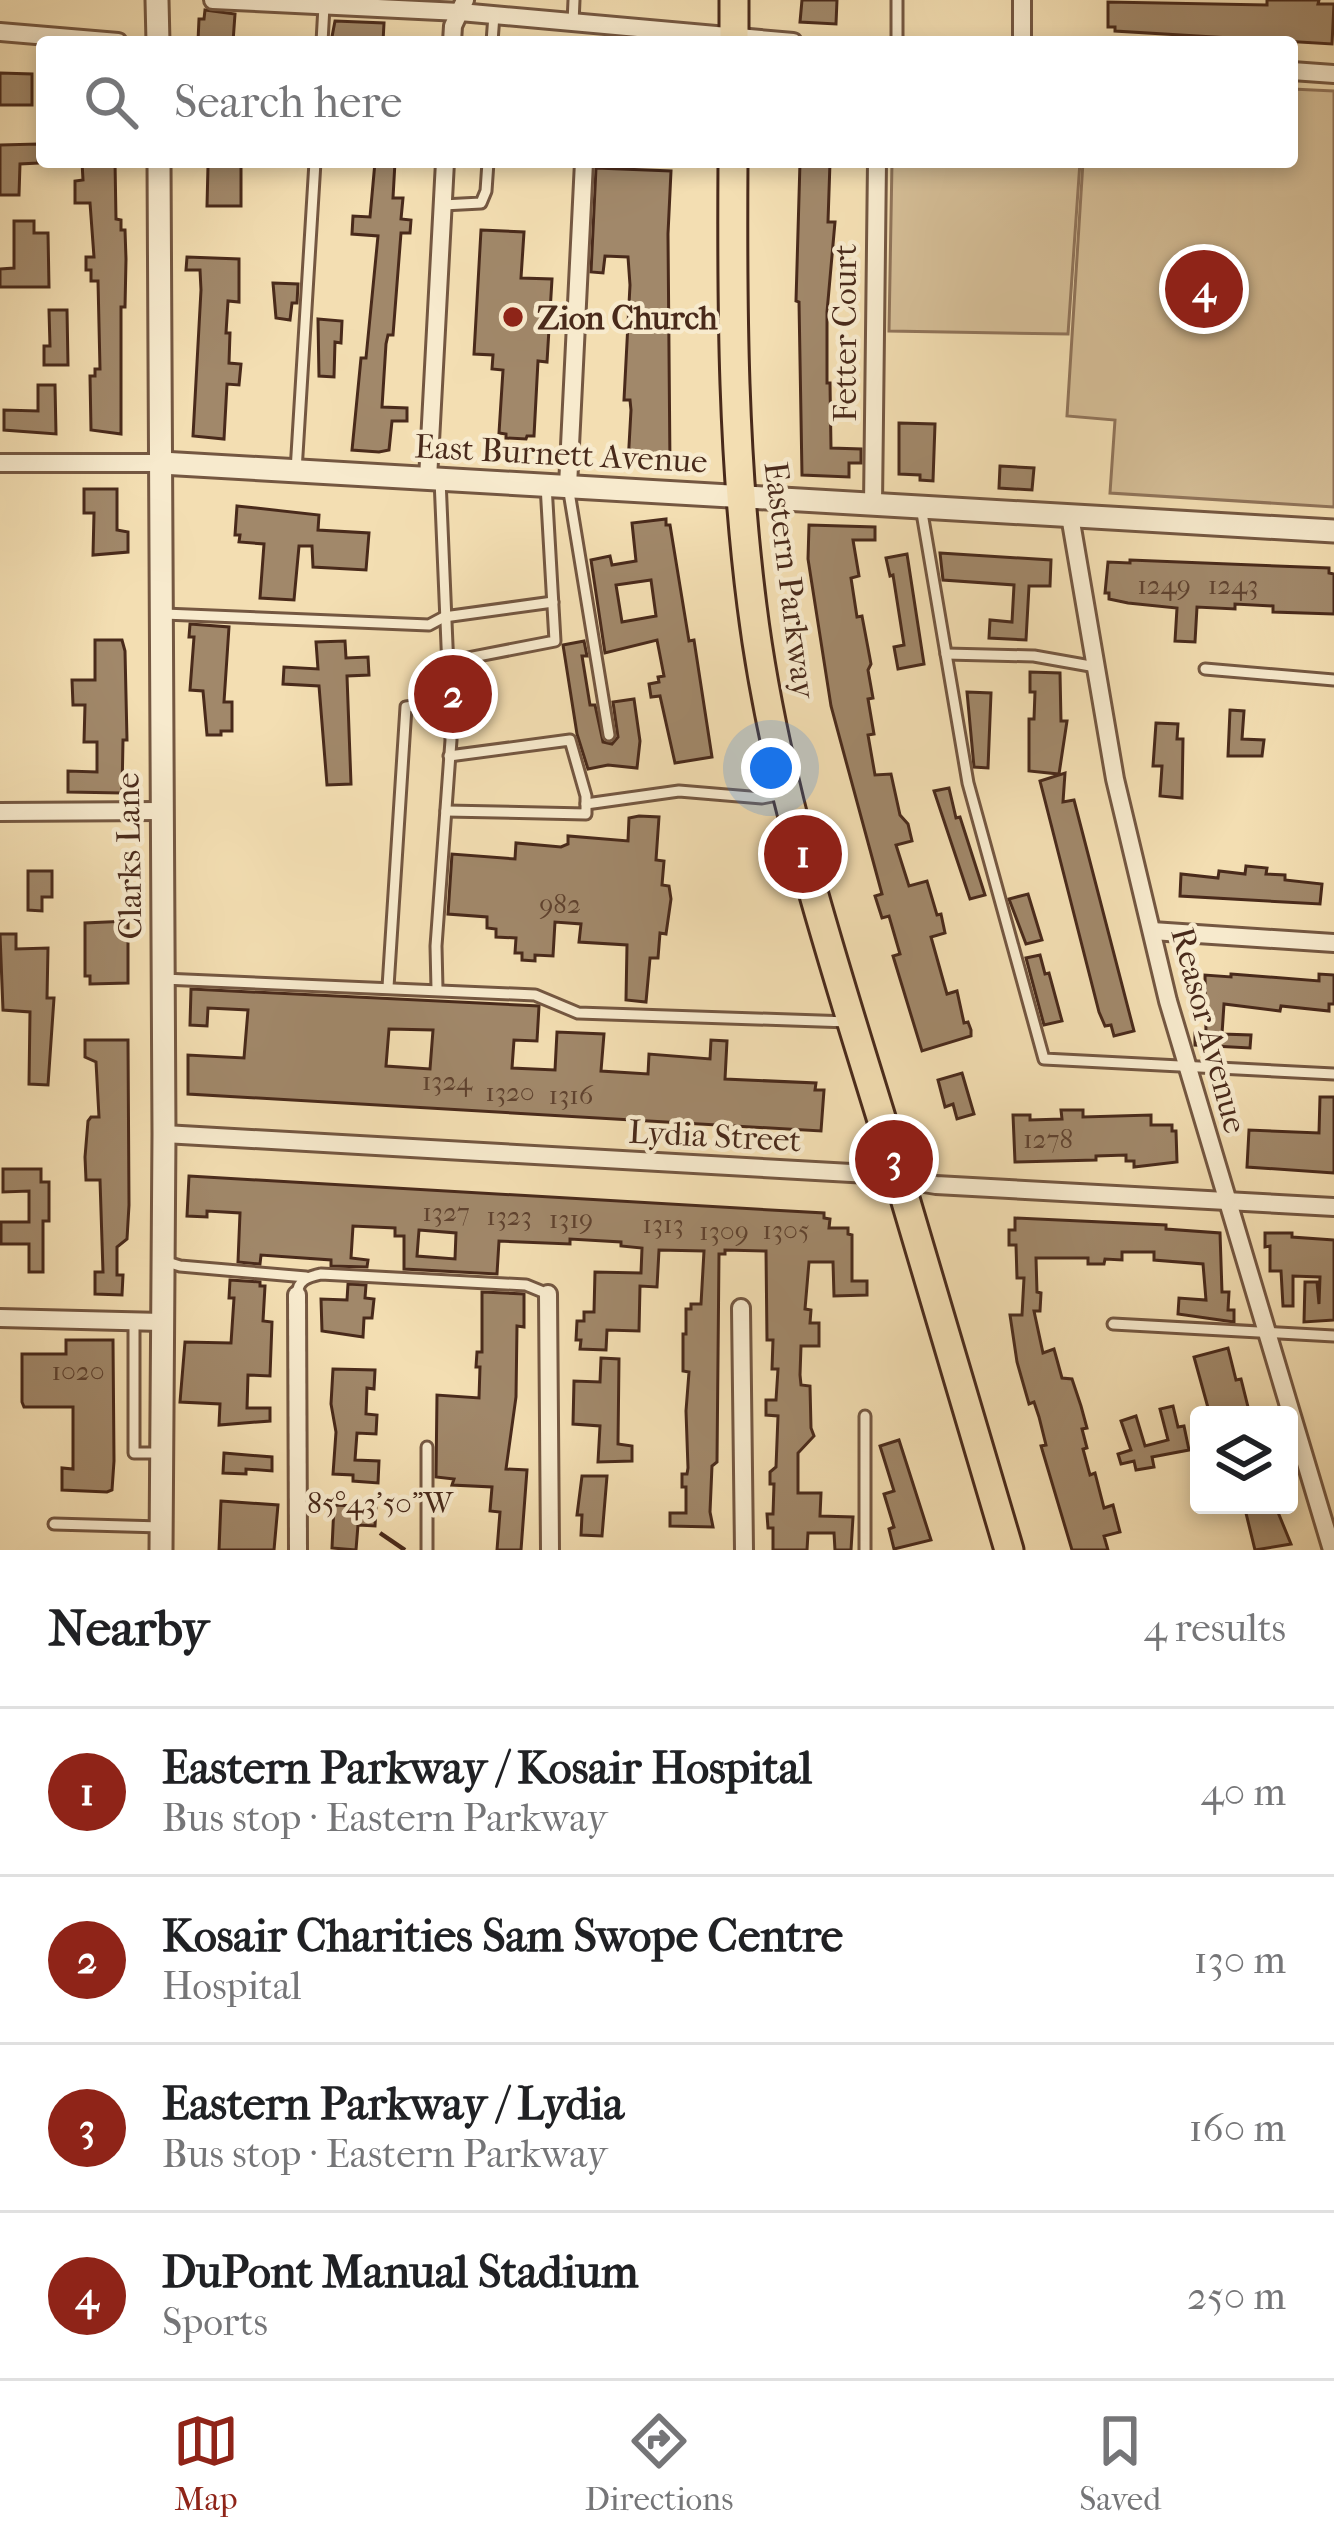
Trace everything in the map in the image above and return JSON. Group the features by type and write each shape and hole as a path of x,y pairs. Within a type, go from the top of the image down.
{"main road":[{"path":"734,0 734,36"},
{"name":"Eastern Parkway","path":"734,168 732,350 741,497 752,608 788,794 819,916 1010,1550"}],"street":[{"path":"157,0 158,36"},
{"path":"212,0 462,6 585,30 674,36"},
{"path":"1022,0 1022,36"},
{"path":"454,36 462,6"},
{"path":"0,32 47,36"},
{"path":"1298,71 1334,74"},
{"name":"Clarks Lane","path":"159,168 161,1539"},
{"path":"434,479 446,168"},
{"path":"557,486 584,168"},
{"name":"Fetter Court","path":"873,504 877,168"},
{"name":"East Burnett Avenue","path":"0,463 161,463 1334,531"},
{"name":"Reasor Avenue","path":"1070,516 1115,779 1186,1065 1333,1550"},
{"path":"0,812 161,811"},
{"path":"1152,931 1334,943"},
{"name":"Lydia Street","path":"164,1134 1334,1207"},
{"path":"297,1294 298,1550"},
{"path":"548,1294 550,1550"},
{"path":"741,1308 744,1550"},
{"path":"0,1318 162,1322"}],"lane":[{"path":"574,0 585,30"},
{"path":"897,0 897,36"},
{"path":"322,36 324,6"},
{"path":"492,36 494,15"},
{"path":"296,471 315,168"},
{"path":"443,206 481,203 488,168"},
{"path":"434,479 440,507 449,700 437,989"},
{"path":"447,662 555,641 557,486"},
{"path":"557,486 609,736"},
{"path":"921,507 972,802 1044,1059 1334,1074"},
{"path":"159,614 429,625 444,617 553,602"},
{"path":"946,654 1034,656 1096,667"},
{"path":"1205,669 1334,680"},
{"path":"388,987 406,707 449,700"},
{"path":"446,811 586,814 570,740 449,756"},
{"path":"586,807 679,791 762,798 788,794"},
{"path":"163,979 535,995 578,1013 852,1022"},
{"path":"164,1261 306,1277 526,1285 548,1294"},
{"path":"297,1294 306,1277"},
{"path":"134,1321 134,1453 163,1453"},
{"path":"1113,1324 1334,1336"},
{"path":"865,1416 865,1550"},
{"path":"427,1447 427,1550"},
{"path":"54,1524 161,1539"}],"shaded area":[{"path":"1298,89 1334,91 1334,507 1110,493 1115,420 1067,416 1083,168 1298,168"},
{"path":"892,168 1080,168 1068,334 889,331"}],"building":[{"path":"802,0 837,0 836,24 800,22"},
{"path":"1267,0 1334,4 1332,44 1298,42 1298,36 1198,36 1108,27 1108,2 1267,5"},
{"path":"205,10 235,14 233,36 198,36 199,19 204,19"},
{"path":"335,21 384,23 383,36 332,36"},
{"path":"0,73 32,74 32,105 0,105"},
{"path":"36,144 36,163 20,164 19,195 0,195 0,145"},
{"path":"82,168 115,168 116,219 125,230 126,259 125,307 121,307 121,434 91,430 90,376 100,369 98,281 91,281 91,270 86,270 86,257 94,257 90,203 75,203 75,181 83,180"},
{"path":"208,168 241,168 241,206 207,206"},
{"path":"374,168 395,168 393,198 403,198 401,219 411,220 410,233 401,233 382,407 407,408 407,421 392,421 389,450 379,452 352,450 378,236 352,234 353,216 370,217"},
{"path":"596,168 671,171 670,467 628,464 631,410 630,400 624,400 628,257 605,256 603,273 591,272"},
{"path":"800,168 830,168 828,222 835,222 827,312 831,448 861,449 861,463 849,463 849,477 802,475 796,301"},
{"path":"14,221 34,221 34,233 48,233 49,287 0,287 0,269 14,268"},
{"name":"Zion Church","path":"481,230 524,232 521,278 552,279 547,362 538,361 534,436 526,439 499,433 503,370 492,369 493,355 474,354"},
{"path":"187,257 239,259 239,302 228,301 226,333 230,333 229,363 241,364 239,385 227,384 224,439 193,436 201,290 200,270 186,270"},
{"path":"273,283 298,284 290,320 276,318"},
{"path":"49,310 67,310 68,365 44,365 44,346 50,346"},
{"path":"318,319 342,321 341,343 335,342 334,377 319,376"},
{"path":"38,385 55,385 56,434 4,430 4,410 38,411"},
{"path":"899,423 935,424 933,481 899,474"},
{"path":"1000,466 1034,468 1032,490 999,488"},
{"path":"84,489 117,489 117,530 128,532 128,552 93,555 94,513 84,513"},
{"path":"237,506 319,515 318,530 369,533 366,570 313,567 312,546 299,546 294,600 260,598 264,544 239,542 240,535 235,535"},
{"path":"666,519 670,525 712,757 675,763 660,696 651,697 649,684 664,676 657,640 605,653 591,560 610,556 612,565 636,561 632,523","holes":["651,580 656,616 622,622 616,585"]},
{"path":"809,525 875,527 875,540 853,540 859,576 851,578 871,664 873,698 868,699 874,734 868,735 875,775 891,774 900,815 912,841 896,845 909,886 927,881 937,915 941,914 945,933 931,937 947,994 957,991 964,1023 971,1030 971,1036 922,1051 893,956 900,954 889,916 882,918 875,896 882,894 831,706 808,559"},
{"path":"940,553 1051,560 1050,586 1029,586 1026,640 989,638 990,620 1012,622 1014,585 943,580"},
{"path":"907,554 924,664 898,669 894,647 904,645 886,558"},
{"path":"1108,562 1329,568 1334,574 1334,614 1273,612 1273,606 1235,604 1235,609 1197,607 1195,642 1175,641 1177,608 1128,603 1109,599 1105,593"},
{"path":"190,624 229,627 224,702 232,702 232,731 221,731 221,735 207,735 203,691 190,690 194,637 189,637"},
{"path":"95,640 122,640 125,651 127,740 123,740 122,793 68,792 68,771 97,772 97,742 84,742 85,705 73,705 72,680 95,680"},
{"path":"345,641 346,658 368,657 369,675 347,676 351,784 327,785 319,686 283,684 284,667 318,669 316,642"},
{"path":"584,641 590,705 595,705 603,742 612,744 618,737 613,702 634,699 640,741 637,768 588,769 577,734 563,645"},
{"path":"1030,672 1060,673 1061,721 1067,721 1059,774 1029,771 1029,719 1034,719 1035,692 1030,692"},
{"path":"967,692 991,693 988,768 974,767"},
{"path":"1230,710 1244,711 1242,739 1264,740 1262,756 1228,756"},
{"path":"1156,723 1178,724 1177,739 1183,739 1182,798 1160,796 1162,766 1153,766"},
{"path":"1065,773 1063,802 1074,800 1134,1031 1114,1036 1099,1012 1040,781"},
{"path":"949,788 985,895 970,899 934,791"},
{"path":"659,817 656,860 664,861 662,885 669,886 671,899 658,958 650,958 646,1002 626,1000 627,945 579,942 581,924 555,922 553,956 535,955 535,961 522,960 522,953 515,953 516,938 496,937 496,929 487,928 487,917 448,914 452,854 515,859 516,843 561,847 568,844 568,836 628,841 629,818"},
{"path":"1246,866 1267,868 1266,874 1285,875 1285,880 1322,884 1320,904 1180,896 1181,874 1218,878 1219,871 1245,874"},
{"path":"28,871 52,871 52,897 42,897 42,911 28,910"},
{"path":"1028,894 1042,940 1026,944 1009,899"},
{"path":"128,921 128,983 90,984 90,976 85,976 85,923"},
{"path":"0,934 16,934 16,949 48,948 47,998 54,998 48,1085 29,1084 30,1012 3,1010"},
{"path":"1040,955 1062,1021 1044,1025 1026,958"},
{"path":"1319,974 1334,975 1334,1004 1329,1004 1329,1011 1281,1006 1280,1011 1224,1004 1222,1034 1251,1035 1250,1048 1195,1045 1195,1033 1206,1033 1205,975 1319,981"},
{"path":"191,989 539,1006 537,1041 514,1040 512,1068 555,1070 557,1032 604,1034 601,1071 648,1074 649,1054 710,1059 711,1040 727,1041 725,1079 816,1083 815,1090 824,1090 821,1131 188,1094 188,1055 244,1058 248,1010 208,1008 207,1026 190,1025","holes":["389,1029 433,1030 430,1069 386,1066"]},
{"path":"85,1040 128,1040 129,1205 127,1239 117,1247 122,1295 95,1294 95,1272 103,1272 100,1180 86,1180 85,1157 88,1121 99,1117 96,1062 85,1057"},
{"path":"962,1073 974,1114 957,1119 953,1104 945,1107 938,1080"},
{"path":"1320,1097 1334,1097 1334,1173 1247,1167 1249,1130 1319,1133"},
{"path":"1061,1110 1083,1110 1083,1117 1151,1115 1151,1125 1172,1125 1176,1131 1177,1162 1134,1167 1126,1155 1015,1162 1013,1115 1030,1115 1030,1120 1062,1119"},
{"path":"3,1169 41,1169 41,1182 49,1182 43,1272 29,1272 29,1244 1,1244 1,1222 29,1222 29,1191 3,1192"},
{"path":"189,1176 824,1213 830,1219 829,1228 848,1228 852,1235 852,1281 867,1281 867,1295 834,1296 833,1262 809,1262 805,1309 811,1310 810,1323 819,1323 819,1346 801,1346 801,1385 810,1386 814,1436 798,1453 798,1493 821,1493 820,1516 853,1517 851,1550 835,1550 834,1533 808,1533 807,1550 773,1550 773,1528 768,1528 767,1514 773,1514 770,1472 776,1467 778,1416 766,1415 766,1400 776,1400 778,1369 772,1369 773,1340 767,1340 766,1251 725,1250 719,1254 713,1527 670,1526 670,1513 686,1513 682,1474 688,1468 689,1372 683,1371 683,1334 686,1309 701,1304 704,1251 659,1250 657,1287 640,1286 639,1331 607,1330 606,1350 580,1349 577,1321 584,1321 584,1312 594,1312 595,1272 641,1273 642,1248 570,1239 570,1244 499,1241 497,1274 404,1269 404,1236 395,1236 395,1228 353,1226 351,1258 368,1260 367,1267 261,1255 260,1264 238,1262 240,1213 207,1211 207,1217 187,1216","holes":["419,1230 456,1233 455,1259 417,1256"]},
{"path":"1015,1218 1166,1225 1166,1229 1220,1233 1222,1292 1229,1292 1228,1310 1234,1310 1234,1322 1178,1314 1179,1298 1206,1300 1203,1264 1154,1260 1154,1252 1122,1252 1122,1260 1105,1259 1104,1264 1088,1264 1088,1258 1036,1258 1037,1292 1041,1293 1040,1311 1034,1311 1043,1353 1054,1349 1062,1378 1072,1379 1087,1428 1082,1429 1087,1448 1083,1449 1090,1475 1095,1473 1104,1508 1113,1505 1120,1532 1104,1536 1108,1550 1072,1550 1041,1446 1046,1445 1039,1417 1034,1402 1029,1404 1017,1362 1010,1315 1022,1315 1024,1278 1017,1278 1016,1245 1009,1245"},
{"path":"1265,1233 1334,1240 1334,1320 1304,1322 1305,1282 1317,1282 1319,1304 1320,1277 1293,1276 1293,1306 1283,1306 1281,1271 1270,1271"},
{"path":"230,1280 265,1286 263,1321 272,1322 270,1376 248,1375 247,1408 270,1408 270,1421 219,1425 220,1404 180,1402 185,1342 231,1343 234,1298 229,1298"},
{"path":"348,1284 366,1285 365,1298 374,1299 372,1318 364,1318 363,1337 322,1331 321,1299 347,1300"},
{"path":"482,1292 524,1294 524,1327 517,1326 516,1397 506,1469 527,1470 521,1550 497,1550 500,1512 490,1511 492,1487 452,1485 454,1479 436,1477 437,1395 479,1398 480,1367 476,1367 477,1352 482,1352"},
{"path":"66,1340 113,1340 114,1461 112,1490 107,1492 62,1490 62,1468 73,1469 73,1407 24,1407 22,1402 22,1354 66,1354"},
{"path":"1228,1348 1248,1406 1208,1406 1194,1357"},
{"path":"601,1358 619,1359 618,1444 632,1446 632,1461 598,1462 600,1426 573,1424 574,1381 600,1382"},
{"path":"333,1369 375,1370 374,1389 367,1388 366,1414 377,1415 376,1434 357,1433 355,1460 379,1461 378,1483 333,1474"},
{"path":"1173,1406 1189,1450 1152,1457 1154,1467 1136,1470 1134,1461 1121,1464 1118,1454 1131,1450 1121,1421 1136,1416 1145,1446 1168,1440 1160,1409"},
{"path":"899,1440 931,1540 894,1549 889,1529 894,1527 884,1494 894,1491 880,1446"},
{"path":"224,1453 272,1457 272,1471 223,1473"},
{"path":"582,1476 607,1476 602,1536 581,1535 582,1515 577,1515"},
{"path":"221,1501 278,1505 274,1550 219,1550"},
{"path":"334,1505 376,1507 375,1526 358,1525 356,1550 332,1548"},
{"path":"1246,1514 1279,1514 1291,1544 1255,1550"}],"place":[{"name":"DuPont Manual Stadium","path":"1204,289"},
{"name":"Zion Church","path":"513,317"},
{"name":"Kosair Charities Sam Swope Centre","path":"453,694"},
{"name":"Eastern Parkway / Kosair Hospital","path":"803,854"},
{"name":"Eastern Parkway / Lydia","path":"894,1159"}]}
